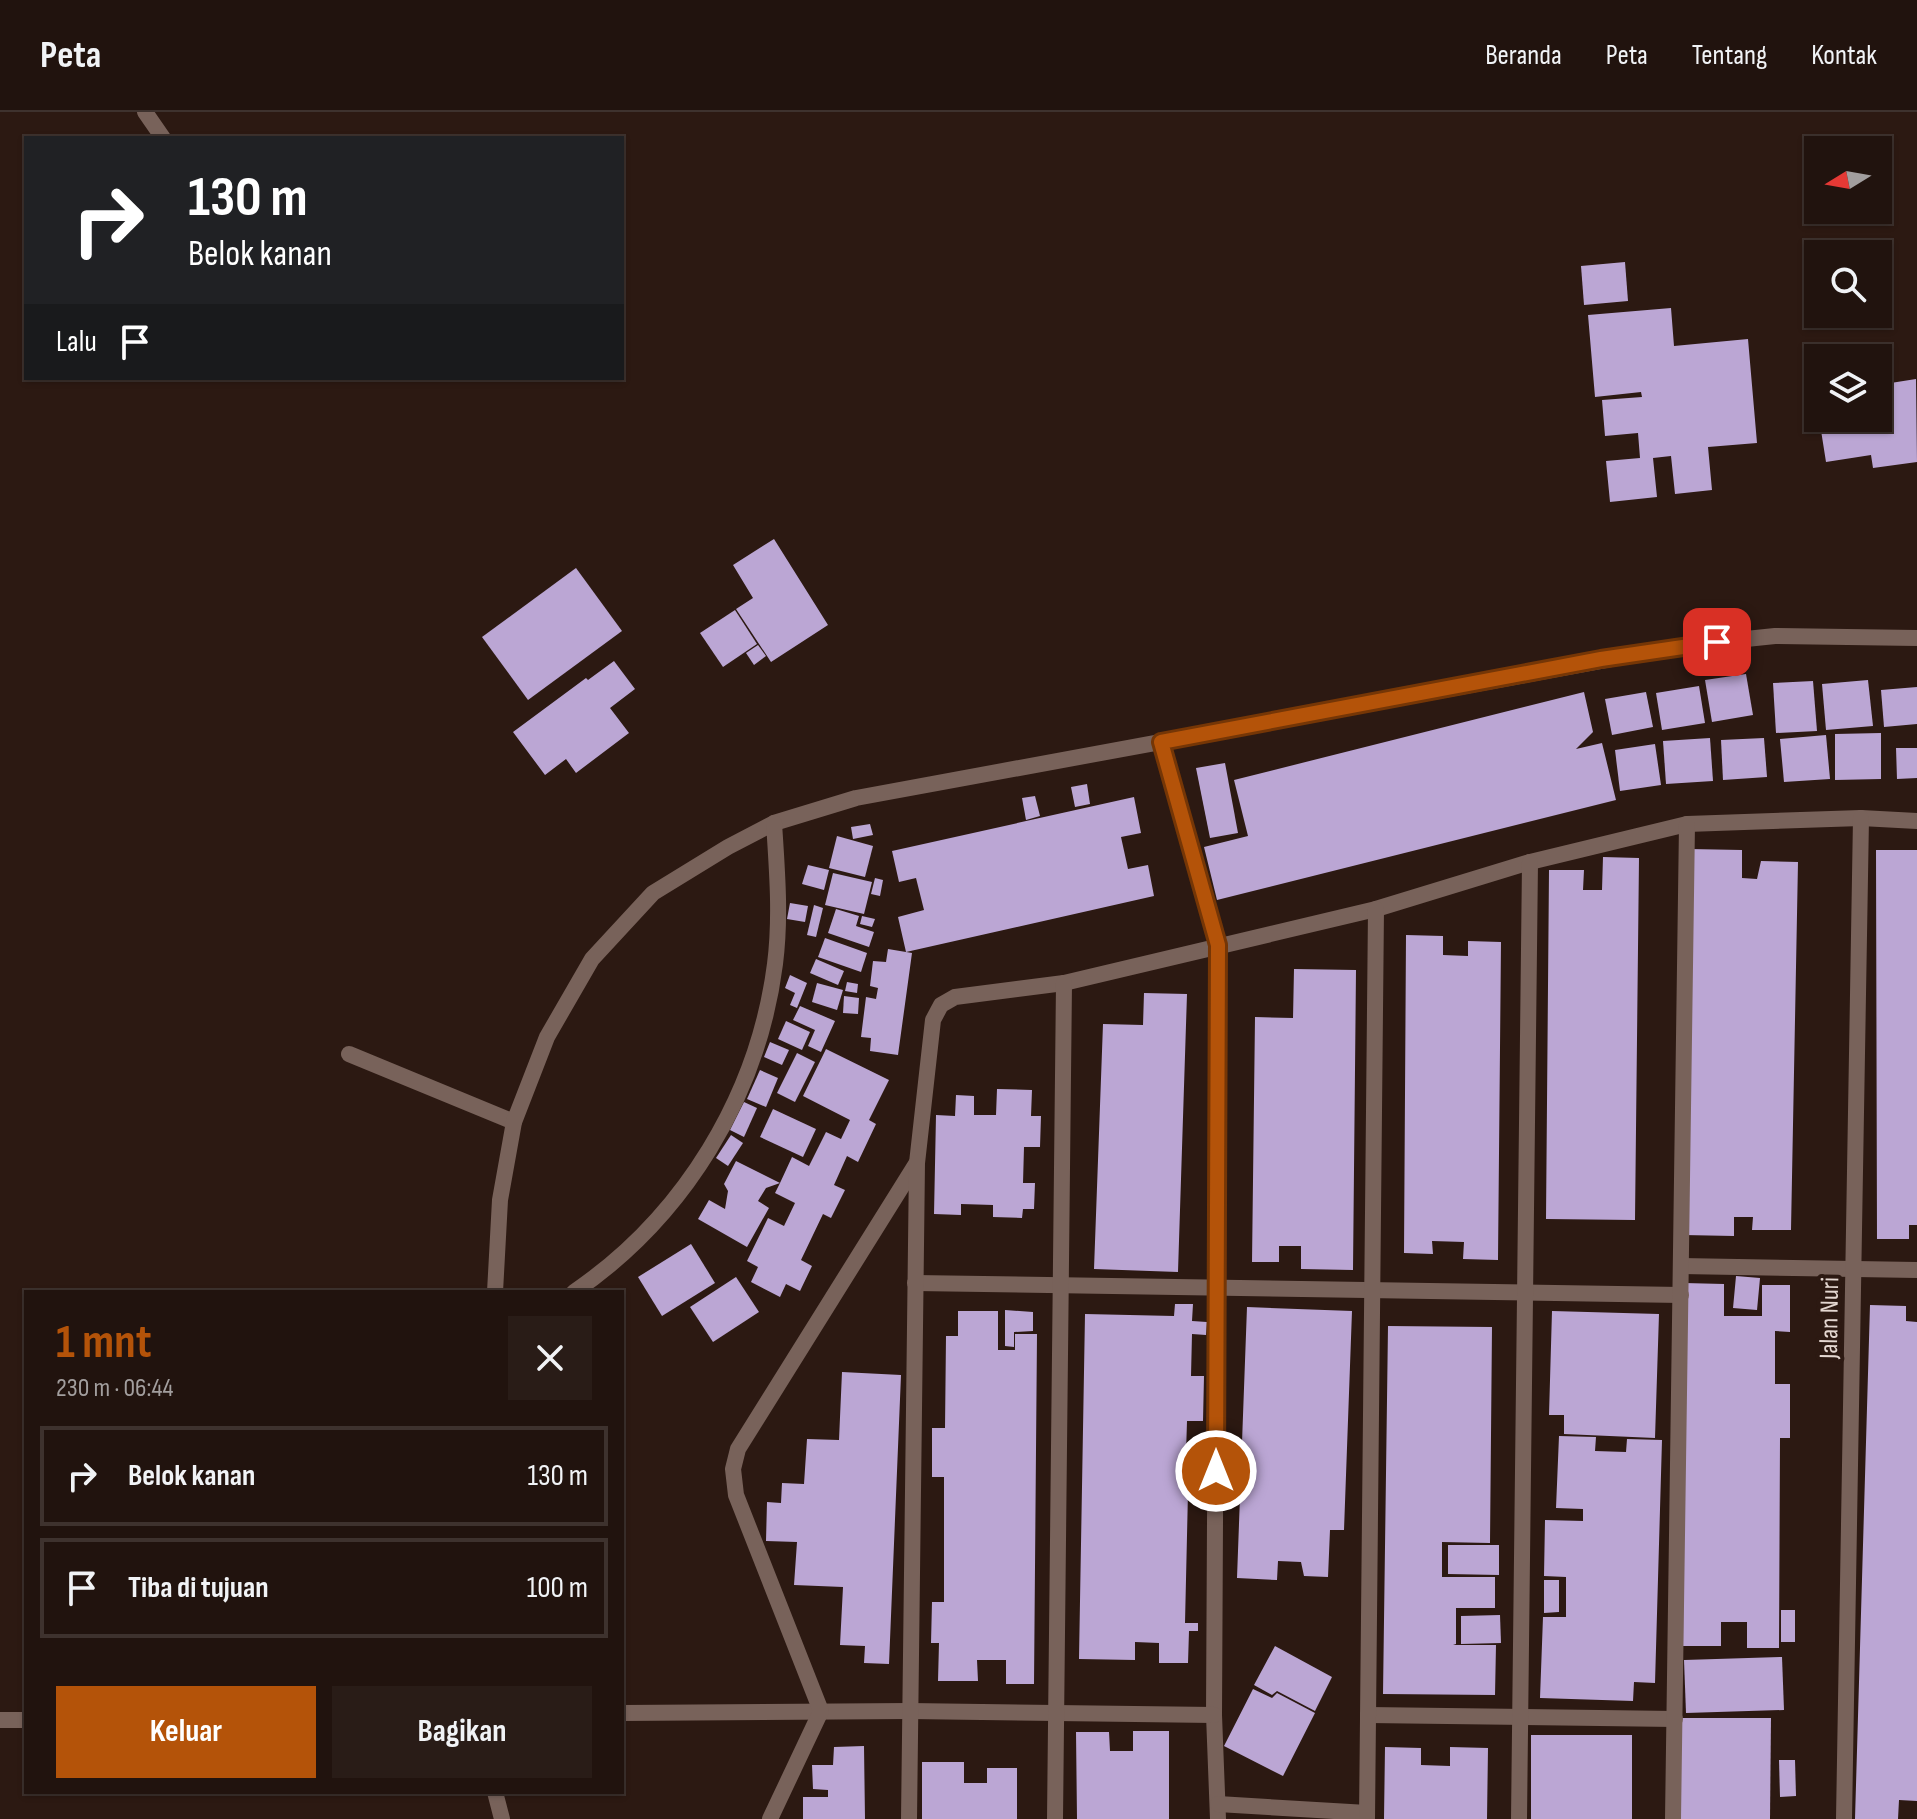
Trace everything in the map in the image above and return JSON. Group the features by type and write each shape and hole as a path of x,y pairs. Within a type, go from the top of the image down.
{"street":[{"path":"145,112 162,136"},
{"path":"495,1290 500,1200 514,1122 547,1037 592,959 653,893 774,823 856,798 1688,645 1775,636 1917,638"},
{"path":"1161,742 1218,945 1214,1715 1218,1811 1367,1816 1376,909"},
{"path":"909,1819 917,1163 933,1020 941,1005 955,997 1064,983 1376,909 1530,862 1687,824 1861,818 1917,821"},
{"name":"Jalan Nuri","path":"1844,1819 1861,818"},
{"path":"577,1290 640,1240 681,1192 719,1135 744,1085 775,964 779,900 774,823"},
{"path":"1673,1819 1687,824"},
{"path":"1519,1819 1530,862"},
{"path":"1055,1819 1064,983"},
{"path":"349,1054 514,1122"},
{"path":"770,1819 821,1711 736,1495 733,1469 738,1449 917,1163"},
{"path":"1681,1266 1917,1270"},
{"path":"915,1283 1681,1295"},
{"path":"624,1713 910,1711 1214,1715"},
{"path":"1368,1715 1675,1719"},
{"path":"0,1720 24,1720"},
{"path":"496,1794 502,1819"}],"building":[{"path":"1625,262 1628,301 1584,305 1581,266"},
{"path":"1671,308 1674,346 1748,339 1757,443 1708,447 1712,490 1675,494 1671,456 1653,458 1657,497 1610,502 1606,461 1640,458 1638,433 1605,436 1602,400 1642,397 1641,392 1595,397 1588,315"},
{"path":"1916,379 1917,462 1873,468 1871,455 1826,462 1821,432 1892,432 1892,383"},
{"path":"774,539 828,625 771,662 736,609 753,598 733,565"},
{"path":"576,568 622,631 528,700 482,637"},
{"path":"735,610 757,644 723,667 700,633"},
{"path":"758,645 766,656 754,665 746,653"},
{"path":"614,661 635,689 610,708 629,733 576,773 566,759 545,775 513,732"},
{"path":"1746,674 1753,715 1712,722 1705,680"},
{"path":"1868,680 1873,726 1826,730 1822,684"},
{"path":"1813,681 1817,731 1776,733 1773,683"},
{"path":"1699,686 1705,723 1662,730 1656,693"},
{"path":"1917,687 1917,724 1884,727 1881,690"},
{"path":"1584,692 1593,732 1576,749 1602,743 1616,800 1217,900 1204,847 1248,836 1234,780"},
{"path":"1646,692 1653,727 1612,735 1605,699"},
{"path":"1881,733 1881,779 1835,780 1835,734"},
{"path":"1826,735 1830,779 1784,782 1780,739"},
{"path":"1710,738 1713,781 1666,784 1663,741"},
{"path":"1764,738 1767,777 1723,780 1721,740"},
{"path":"1655,744 1661,785 1620,791 1615,750"},
{"path":"1896,748 1917,748 1917,778 1897,779"},
{"path":"1225,763 1238,833 1210,838 1196,768"},
{"path":"1087,784 1090,804 1075,807 1071,787"},
{"path":"1035,796 1040,816 1026,820 1022,798"},
{"path":"1134,797 1141,833 1121,837 1128,869 1148,865 1154,896 906,952 898,917 924,910 916,878 899,882 892,851"},
{"path":"870,824 873,835 853,839 851,827"},
{"path":"837,836 873,846 865,877 829,868"},
{"path":"1689,849 1742,850 1742,878 1757,879 1761,861 1798,862 1791,1230 1752,1230 1753,1217 1734,1217 1734,1236 1683,1235"},
{"path":"1876,850 1917,850 1917,1225 1909,1225 1909,1239 1877,1239"},
{"path":"1603,857 1639,858 1635,1220 1546,1219 1549,870 1584,870 1583,890 1602,890"},
{"path":"808,865 829,870 824,890 802,884"},
{"path":"833,873 872,882 864,914 825,905"},
{"path":"875,878 883,880 880,896 871,894"},
{"path":"790,903 808,906 805,922 787,919"},
{"path":"814,905 823,908 816,937 807,935"},
{"path":"836,909 859,916 856,926 874,932 869,947 828,933"},
{"path":"862,916 875,919 872,927 860,924"},
{"path":"1406,935 1443,936 1443,955 1468,956 1468,941 1501,942 1498,1260 1463,1259 1464,1242 1432,1241 1433,1254 1404,1253"},
{"path":"825,938 867,953 861,972 818,957"},
{"path":"888,949 912,953 898,1055 870,1051 871,1038 861,1037 866,997 876,999 878,988 870,986 873,961 886,962"},
{"path":"816,959 844,971 838,985 810,973"},
{"path":"1294,969 1356,970 1353,1270 1301,1269 1301,1246 1279,1246 1279,1262 1252,1262 1255,1017 1293,1018"},
{"path":"790,975 807,983 797,1008 790,1005 795,993 785,988"},
{"path":"847,982 858,984 857,993 845,991"},
{"path":"817,983 843,990 837,1010 812,1002"},
{"path":"1144,993 1187,994 1178,1272 1094,1269 1103,1024 1143,1025"},
{"path":"844,996 859,998 858,1014 843,1013"},
{"path":"800,1006 835,1021 821,1052 808,1046 815,1030 793,1020"},
{"path":"786,1021 810,1032 802,1050 778,1039"},
{"path":"770,1042 789,1050 782,1065 764,1057"},
{"path":"826,1049 889,1080 869,1120 876,1124 858,1162 847,1156 834,1185 845,1190 831,1218 823,1214 801,1260 812,1266 800,1291 786,1284 780,1297 751,1282 758,1267 747,1261 768,1218 784,1226 795,1203 775,1193 792,1157 809,1166 826,1132 841,1139 850,1120 803,1096"},
{"path":"797,1053 815,1062 795,1102 777,1093"},
{"path":"760,1070 778,1078 766,1107 747,1099"},
{"path":"997,1089 1032,1090 1031,1116 1041,1116 1040,1147 1024,1147 1023,1183 1035,1183 1034,1209 1023,1209 1022,1218 993,1217 993,1205 961,1204 961,1215 934,1214 936,1115 955,1116 956,1095 974,1096 974,1115 996,1115"},
{"path":"744,1102 757,1108 744,1137 730,1130"},
{"path":"773,1109 816,1129 803,1157 760,1137"},
{"path":"731,1135 743,1143 728,1166 716,1158"},
{"path":"736,1161 780,1183 766,1188 758,1201 769,1208 747,1247 698,1219 709,1200 725,1209 728,1191 724,1184"},
{"path":"691,1244 715,1283 662,1316 638,1277"},
{"path":"1736,1276 1760,1278 1757,1310 1733,1308"},
{"path":"736,1277 759,1312 713,1342 690,1307"},
{"path":"1684,1283 1724,1284 1724,1316 1762,1316 1762,1285 1790,1285 1790,1332 1775,1331 1775,1384 1790,1384 1790,1438 1780,1438 1779,1648 1747,1648 1747,1622 1721,1622 1721,1646 1683,1646"},
{"path":"1175,1304 1193,1304 1192,1321 1207,1322 1206,1335 1192,1334 1191,1376 1204,1376 1203,1421 1187,1421 1186,1454 1205,1454 1204,1493 1188,1492 1185,1623 1198,1623 1198,1631 1189,1631 1188,1663 1159,1663 1159,1643 1135,1642 1135,1660 1079,1659 1085,1314 1174,1316"},
{"path":"1870,1305 1906,1306 1906,1321 1917,1322 1917,1801 1899,1800 1898,1819 1855,1819"},
{"path":"1247,1307 1352,1311 1344,1530 1330,1530 1328,1577 1304,1576 1301,1562 1278,1561 1277,1580 1237,1578"},
{"path":"1005,1310 1033,1312 1033,1331 1014,1332 1014,1347 1005,1346"},
{"path":"958,1311 998,1311 998,1350 1015,1350 1015,1334 1037,1334 1034,1684 1006,1684 1006,1660 977,1660 978,1681 938,1681 939,1643 931,1643 932,1602 944,1602 944,1477 932,1477 932,1428 945,1428 946,1336 958,1336"},
{"path":"1552,1311 1659,1314 1655,1438 1564,1434 1564,1415 1549,1415"},
{"path":"1388,1326 1492,1327 1490,1543 1442,1542 1442,1577 1495,1577 1495,1608 1456,1608 1456,1644 1453,1645 1496,1645 1495,1695 1383,1694"},
{"path":"842,1372 901,1375 889,1664 864,1663 865,1646 840,1645 843,1587 794,1585 797,1542 766,1541 767,1502 781,1503 782,1483 804,1484 807,1439 839,1440"},
{"path":"1559,1436 1596,1437 1595,1451 1626,1452 1627,1439 1662,1440 1655,1683 1634,1682 1633,1701 1540,1698 1543,1617 1566,1617 1566,1577 1544,1576 1545,1520 1583,1521 1583,1509 1556,1508"},
{"path":"1448,1545 1499,1545 1499,1575 1448,1574"},
{"path":"1544,1580 1559,1580 1559,1612 1544,1613"},
{"path":"1781,1610 1795,1610 1795,1642 1781,1642"},
{"path":"1500,1615 1501,1643 1461,1644 1461,1616"},
{"path":"1275,1646 1332,1677 1315,1711 1277,1691 1272,1695 1254,1685"},
{"path":"1782,1657 1784,1710 1686,1713 1684,1660"},
{"path":"1253,1689 1272,1698 1277,1693 1315,1713 1283,1776 1224,1746"},
{"path":"1680,1718 1771,1718 1770,1819 1679,1819"},
{"path":"1133,1731 1169,1731 1169,1819 1077,1819 1076,1732 1109,1732 1110,1751 1133,1751"},
{"path":"1531,1735 1632,1735 1632,1819 1531,1819"},
{"path":"864,1746 865,1819 803,1819 803,1797 828,1797 828,1790 813,1789 812,1765 833,1765 834,1747"},
{"path":"1385,1747 1421,1748 1421,1765 1450,1766 1450,1747 1488,1748 1487,1819 1384,1819"},
{"path":"1779,1760 1795,1760 1796,1796 1780,1797"},
{"path":"922,1762 964,1762 964,1783 987,1783 987,1768 1017,1768 1017,1819 922,1819"}],"route":[{"path":"1216,1471 1218,945 1161,742 1601,659 1717,642"}]}
